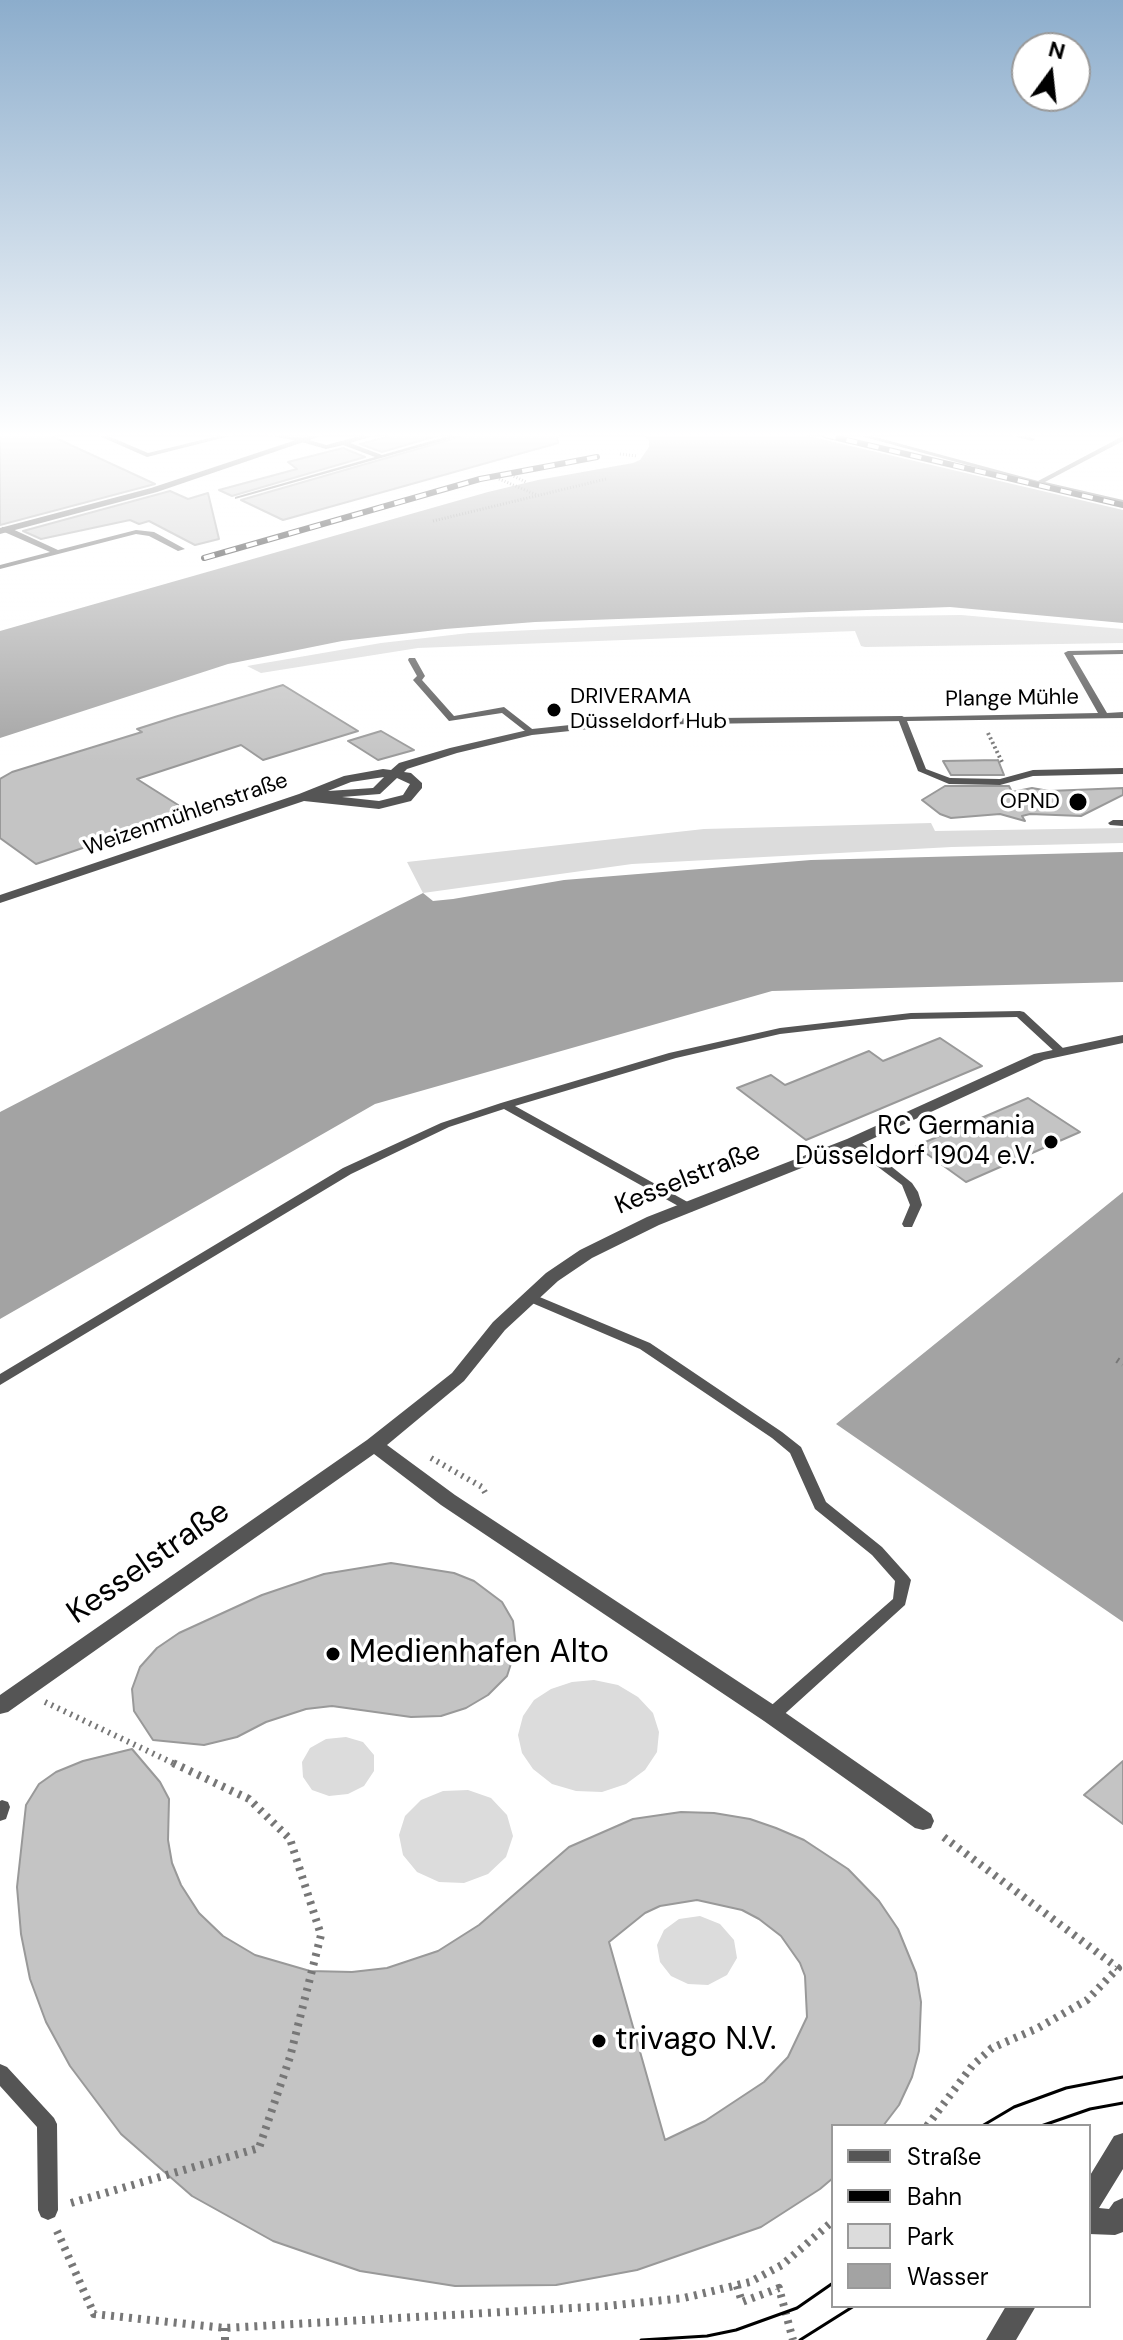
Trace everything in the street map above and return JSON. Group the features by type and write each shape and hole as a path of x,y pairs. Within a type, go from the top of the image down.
{"street":[{"path":"395,774 403,766 454,750 532,732 627,722 902,719"},
{"path":"303,797 320,796 370,805 400,801 413,793 416,783 407,776 395,774"},
{"name":"Weizenmühlenstraße","path":"0,899 362,775 395,774"},
{"name":"Kesselstraße","path":"0,1706 374,1445 458,1377 499,1326 552,1277 586,1254 653,1221 853,1142 1039,1057 1123,1039"},
{"path":"374,1445 448,1500 772,1715 923,1821"},
{"path":"1091,2198 1123,2145"},
{"path":"1091,2221 1115,2222 1123,2211"},
{"path":"1000,2340 1021,2308"}],"lane":[{"path":"37,544 56,552"},
{"path":"0,567 87,544"},
{"path":"171,544 181,549"},
{"path":"1104,715 1068,653 1123,652"},
{"path":"412,660 421,676 417,680 452,719 504,710 532,732"},
{"name":"Plange Mühle","path":"902,719 1123,715"},
{"path":"902,719 922,771 949,781 1000,782 1033,773 1123,771"},
{"path":"0,1380 347,1171 445,1125 505,1105 673,1055 780,1031 911,1016 1020,1014 1060,1051"},
{"path":"505,1105 689,1208"},
{"path":"853,1142 906,1183 916,1205 908,1224"},
{"path":"530,1297 645,1346 768,1428 796,1450 820,1505 877,1551 903,1580 900,1601 772,1715"},
{"path":"0,2073 47,2124 48,2210"}],"path":[{"path":"22,1691 249,1799 290,1839 321,1935 290,2057 259,2148 48,2210 94,2314 225,2328 607,2306 684,2298 737,2286 782,2265 831,2223"},
{"path":"923,1821 1118,1968 1087,2000 1038,2028 992,2048 972,2066 928,2124"},
{"path":"737,2286 742,2302 779,2288 793,2340"},
{"path":"225,2328 225,2340"}],"green space":[{"path":"961,615 1123,629 1123,643 865,647 861,646 855,631 418,648 261,673 247,666 381,643 469,633 809,617"},
{"path":"931,823 935,831 1123,828 1123,843 952,847 632,864 423,893 407,862 704,829"},
{"path":"594,1680 618,1685 638,1697 653,1713 659,1732 657,1752 645,1770 626,1784 602,1792 576,1791 552,1784 533,1769 522,1753 518,1735 523,1716 534,1700 551,1689 572,1682"},
{"path":"346,1737 363,1742 374,1755 374,1771 364,1786 348,1794 329,1796 312,1790 303,1777 302,1762 310,1748 326,1739"},
{"path":"468,1790 491,1798 507,1815 513,1836 506,1857 488,1874 464,1883 439,1882 417,1872 403,1855 399,1835 405,1816 421,1800 443,1791"},
{"path":"700,1916 720,1924 734,1940 737,1958 727,1975 708,1985 688,1984 671,1976 660,1962 657,1945 664,1930 679,1919"}],"water":[{"path":"305,544 1123,544 1123,623 950,607 535,622 445,629 342,641 228,664 0,738 0,631"},
{"path":"1123,852 1123,982 772,991 375,1104 0,1319 0,1112 423,893 433,901 564,880 811,860"},
{"path":"1123,1192 1123,1622 836,1424"}],"building":[{"path":"283,685 358,731 263,760 241,745 137,779 194,815 151,828 147,826 36,864 0,838 0,779 12,772 142,732 137,729"},
{"path":"381,731 414,750 378,760 348,741"},
{"path":"998,760 1004,775 951,775 943,761"},
{"path":"945,786 1009,786 1012,792 1032,788 1049,791 1123,788 1123,795 1081,816 1030,814 1022,816 1025,821 1000,814 951,818 940,814 922,800"},
{"path":"940,1038 982,1066 806,1140 737,1088 771,1075 785,1085 869,1051 883,1061"},
{"path":"1028,1098 1080,1132 966,1182 916,1146"},
{"name":"Medienhafen Alto","path":"391,1563 454,1573 474,1581 502,1602 513,1621 516,1648 507,1676 488,1695 466,1708 441,1716 411,1717 332,1706 306,1709 266,1722 237,1737 204,1745 153,1740 134,1711 132,1689 140,1667 157,1648 179,1633 262,1595 324,1574"},
{"path":"132,1749 160,1782 169,1799 168,1840 172,1863 181,1885 199,1913 223,1936 255,1955 310,1971 352,1972 387,1968 438,1951 479,1925 569,1847 633,1819 681,1812 714,1813 750,1819 776,1828 804,1840 848,1869 879,1901 898,1929 916,1973 921,2002 919,2051 912,2077 899,2105 885,2124 831,2124 831,2180 820,2189 761,2227 637,2270 556,2285 455,2286 360,2271 273,2241 192,2196 121,2134 70,2066 46,2022 30,1979 21,1934 17,1887 26,1805 39,1784 56,1772 83,1761","holes":["697,1900 742,1910 781,1936 800,1963 805,1976 807,2017 788,2057 764,2082 705,2121 665,2140 609,1942 645,1913 660,1906"]},
{"path":"1123,1761 1123,1824 1084,1795"}],"tram line":[{"path":"985,2124 1014,2107 1066,2088 1123,2077"},
{"path":"1047,2124 1090,2109 1123,2103"},
{"path":"641,2340 707,2336 736,2330 797,2308 831,2284"},
{"path":"800,2340 851,2308"}],"railway":[{"path":"204,558 252,544"}],"place":[{"name":"DRIVERAMA Düsseldorf Hub","path":"554,710"},
{"name":"OPND","path":"1078,802"},
{"name":"RC Germania Düsseldorf 1904 e.V.","path":"1051,1142"},
{"name":"Medienhafen Alto","path":"333,1654"},
{"name":"trivago N.V.","path":"599,2041"}]}
